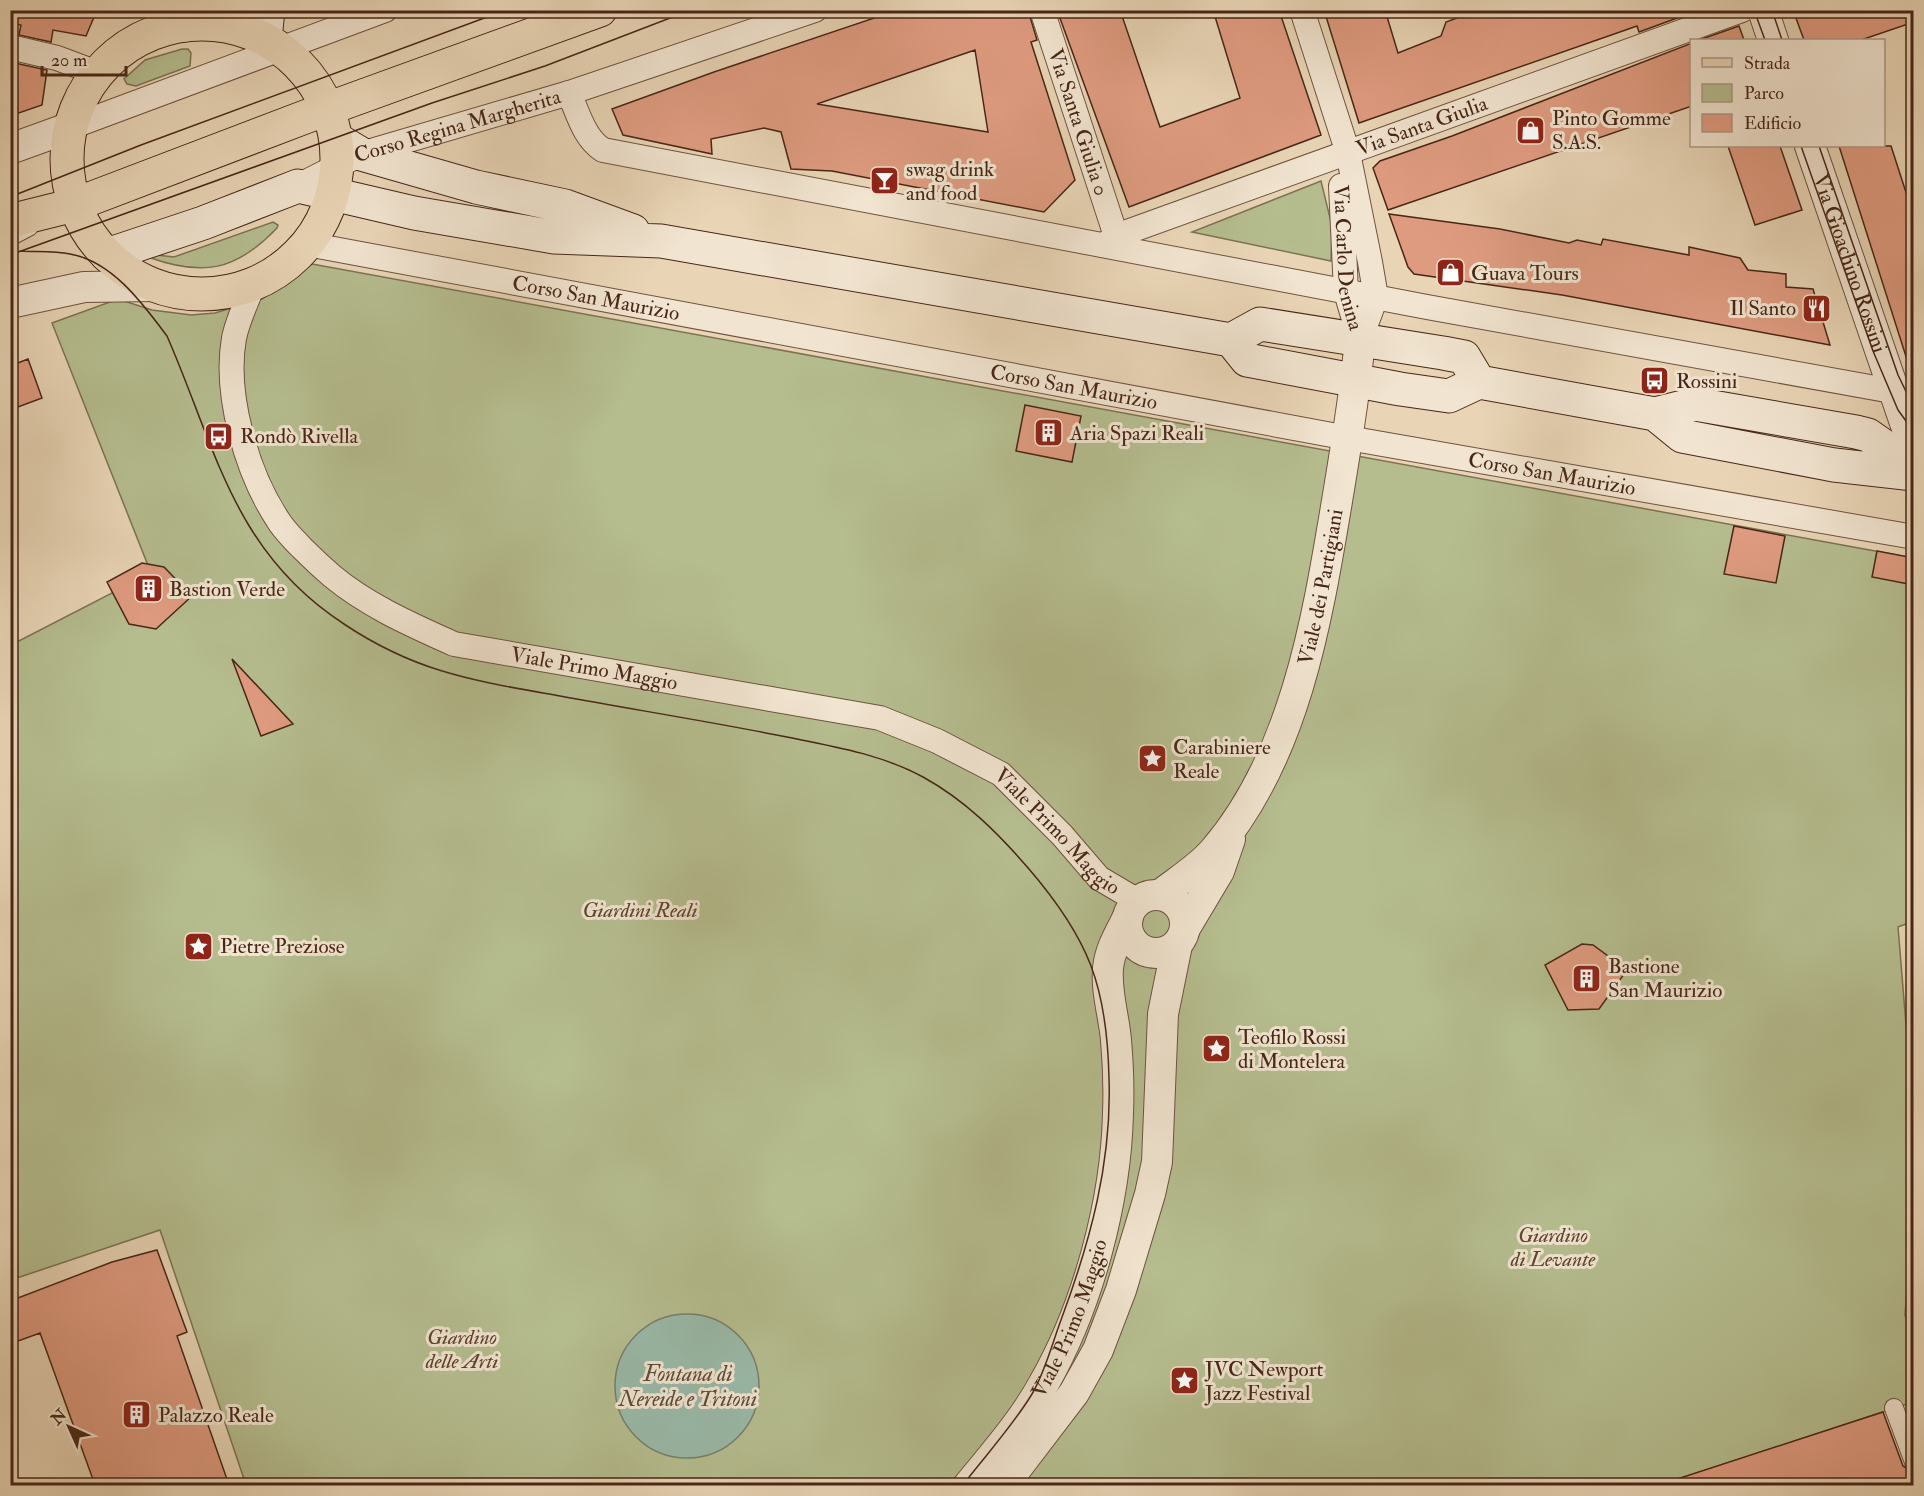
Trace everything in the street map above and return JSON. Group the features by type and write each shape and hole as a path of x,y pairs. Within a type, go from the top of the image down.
{"main road":[{"name":"Corso Regina Margherita","path":"10,221 74,205 339,153 600,10"},
{"path":"339,153 307,244 284,266 254,283 223,292 190,293 158,286 137,277 106,255 86,231 74,205 67,173 71,127 81,99 98,73 122,50 188,18 271,33 313,80 339,153 414,213 554,237 660,241 1231,339 1260,324 1464,357 1479,382"},
{"path":"106,255 203,223 298,186 339,153"},
{"path":"339,153 505,195 565,206 660,241"},
{"path":"1231,339 1247,360 1449,396 1479,382 1655,414 1695,404 1856,432 1868,435 1914,467"},
{"path":"1655,414 1682,436 1834,465 1914,474"}],"street":[{"path":"10,149 71,127 271,33 385,10"},
{"name":"Corso Regina Margherita","path":"339,153 569,93 815,10"},
{"name":"Via Santa Giulia 0","path":"1042,10 1110,241"},
{"name":"Via Carlo Denina","path":"1302,10 1376,297 1360,340"},
{"name":"Via Santa Giulia","path":"1110,241 1742,10"},
{"path":"1763,10 1773,39"},
{"path":"10,47 57,58 98,73"},
{"path":"569,93 588,135 594,144 603,150 1110,241 1346,292 1905,393"},
{"name":"Via Gioachino Rossini","path":"1810,147 1905,393 1914,449"},
{"name":"Via Carlo Denina","path":"1341,155 1346,292 1360,340"},
{"name":"Corso San Maurizio","path":"307,244 1348,438 1914,537"},
{"name":"Viale Primo Maggio","path":"254,283 238,322 232,365 232,383 246,455 278,521 332,576 393,617 454,644 879,718 937,741 1001,774 1062,835 1099,878 1142,904 1111,952 1108,968 1109,1008 1116,1038 1118,1112 1113,1183 1097,1249 1071,1326 1044,1383 1010,1434 968,1485"},
{"path":"10,303 84,287 158,286"},
{"name":"Viale dei Partigiani","path":"1142,904 1213,852 1236,819 1272,756 1296,689 1329,552 1348,438 1360,340"},
{"name":"Viale dei Partigiani","path":"1181,937 1219,871 1236,819"},
{"path":"1169,897 1183,911 1181,937 1160,953 1142,950 1129,936 1142,904 1169,897"},
{"name":"Viale Primo Maggio","path":"1003,1485 1074,1393 1098,1350 1124,1280 1150,1194 1157,1162 1163,1014 1181,937"},
{"path":"1894,1408 1914,1462"}],"lane":[{"name":"Corso Regina Margherita","path":"10,210 74,205"},
{"name":"Corso Regina Margherita","path":"10,240 74,205"}],"green space":[{"path":"188,49 191,53 190,66 136,86 127,84 124,79 145,60"},
{"path":"1321,181 1332,226 1331,261 1192,232"},
{"path":"273,222 278,225 277,228 262,242 233,261 218,266 186,267 148,257 157,255 174,257"},
{"name":"Giardini Reali","path":"312,264 1913,558 1914,921 1898,927 1913,1110 1914,1200 1905,1315 1913,1340 1913,1402 1657,1486 246,1485 160,1230 11,1280 11,645 151,573 52,323 118,299 152,310 191,315 215,313 262,299"}],"water":[{"name":"Fontana di Nereide e Tritoni","path":"687,1314 714,1320 727,1326 738,1335 747,1346 753,1359 759,1386 753,1413 747,1426 738,1437 727,1446 714,1452 687,1458 660,1452 647,1446 636,1437 627,1426 621,1413 615,1386 621,1359 627,1346 636,1335 647,1326 660,1320"}],"building":[{"path":"10,10 97,10 86,36 53,30 51,42 19,35 21,25 10,23"},
{"path":"898,10 1028,10 1037,40 1031,42 1075,180 1044,212 832,171 791,169 781,132 764,128 711,139 712,154 623,135 612,109","holes":["975,50 988,132 817,104"]},
{"path":"1057,10 1120,10 1160,127 1240,98 1213,10 1279,10 1321,135 1129,207"},
{"path":"1324,10 1385,10 1398,53 1441,36 1446,22 1478,10 1699,10 1639,32 1637,26 1359,123"},
{"path":"1793,10 1914,10 1914,22 1864,39 1804,39"},
{"path":"1739,26 1744,39 1702,39"},
{"path":"1690,44 1690,107 1388,210 1373,168 1380,161 1452,136"},
{"path":"10,62 47,70 42,105 10,116"},
{"path":"1891,146 1914,217 1914,365 1909,366 1839,147"},
{"path":"1728,147 1780,147 1802,210 1755,225"},
{"path":"1389,214 1500,229 1569,243 1577,240 1601,245 1603,239 1689,255 1689,247 1740,258 1748,270 1786,274 1786,287 1813,289 1830,345 1562,295 1414,274 1408,267"},
{"path":"28,359 42,398 10,410 10,366"},
{"name":"Aria Spazi Reali","path":"1025,405 1081,416 1072,462 1016,451"},
{"path":"1734,526 1785,536 1776,583 1724,574"},
{"path":"1877,551 1914,558 1914,585 1872,577"},
{"name":"Bastion Verde","path":"142,563 164,567 192,596 156,629 129,624 107,582"},
{"path":"232,659 293,724 261,736"},
{"name":"Bastione San Maurizio","path":"1582,944 1593,945 1627,970 1599,1009 1568,1010 1545,965"},
{"name":"Palazzo Reale","path":"157,1250 187,1332 177,1336 229,1485 95,1485 40,1333 10,1344 10,1301 112,1262"},
{"path":"1883,1412 1903,1466 1914,1473 1914,1485 1671,1485 1671,1481"}],"tram line":[{"path":"10,197 141,145 506,10"},
{"path":"10,255 432,103 545,66 691,10"},
{"path":"1754,10 1765,39"},
{"path":"1772,10 1782,39"},
{"path":"1801,147 1873,351 1898,410 1914,432"},
{"path":"1819,147 1898,375 1914,408"},
{"path":"20,251 64,253 85,258 100,265 137,298 167,336 215,457 252,531 276,564 307,596 371,641 422,664 474,680 787,737 891,762 923,777 967,807 1005,843 1050,894 1067,918 1091,965 1104,1016 1109,1110 1103,1171 1090,1232 1072,1291 1041,1377 1016,1418 962,1486"}],"place":[{"name":"Pinto Gomme S.A.S.","path":"1531,130"},
{"name":"swag drink and food","path":"885,181"},
{"name":"Guava Tours","path":"1450,273"},
{"name":"Il Santo","path":"1817,308"},
{"name":"Rossini","path":"1655,381"},
{"name":"Aria Spazi Reali","path":"1049,433"},
{"name":"Rondò Rivella","path":"219,436"},
{"name":"Bastion Verde","path":"148,589"},
{"name":"Carabiniere Reale","path":"1152,759"},
{"name":"Pietre Preziose","path":"199,946"},
{"name":"Bastione San Maurizio","path":"1587,978"},
{"name":"Teofilo Rossi di Montelera","path":"1217,1049"},
{"name":"JVC Newport Jazz Festival","path":"1184,1381"},
{"name":"Palazzo Reale","path":"137,1415"}],"park label":[{"name":"Giardino di Levante","path":"1553,1247"},
{"name":"Giardino delle Arti","path":"462,1349"}]}
